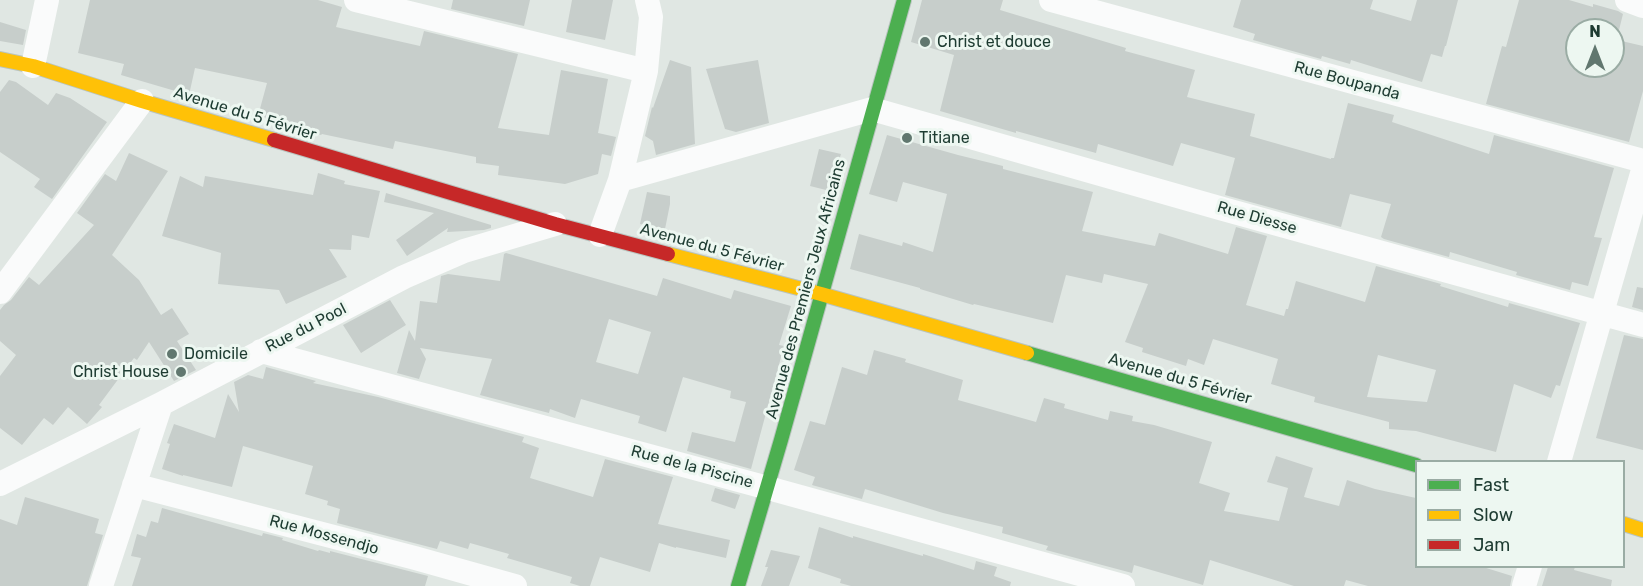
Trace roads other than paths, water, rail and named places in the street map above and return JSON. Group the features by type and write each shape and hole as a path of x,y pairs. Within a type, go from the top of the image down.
{"street":[{"path":"33,66 47,0"},
{"path":"356,0 646,71"},
{"path":"600,235 620,180 646,71 651,17 647,0"},
{"name":"Avenue des Premiers Jeux Africains","path":"738,586 768,488 904,0"},
{"name":"Rue Boupanda","path":"1051,0 1643,161"},
{"path":"1627,0 1643,6"},
{"name":"Avenue du 5 Février","path":"0,59 33,66 142,101 555,224 822,294 1415,465"},
{"path":"0,292 142,101"},
{"path":"620,180 872,109"},
{"name":"Rue Diesse","path":"872,109 1643,325"},
{"path":"1560,460 1643,170"},
{"name":"Rue du Pool","path":"0,484 161,404 404,277 454,255 555,224"},
{"name":"Rue de la Piscine","path":"261,351 1123,586"},
{"path":"101,586 161,404"},
{"name":"Rue Mossendjo","path":"134,485 515,586"},
{"path":"1625,525 1643,530"},
{"path":"1524,586 1530,568"}],"place":[{"name":"Christ et douce","path":"925,42"},
{"name":"Titiane","path":"907,138"},
{"name":"Domicile","path":"172,354"},
{"name":"Christ House","path":"181,372"}]}
